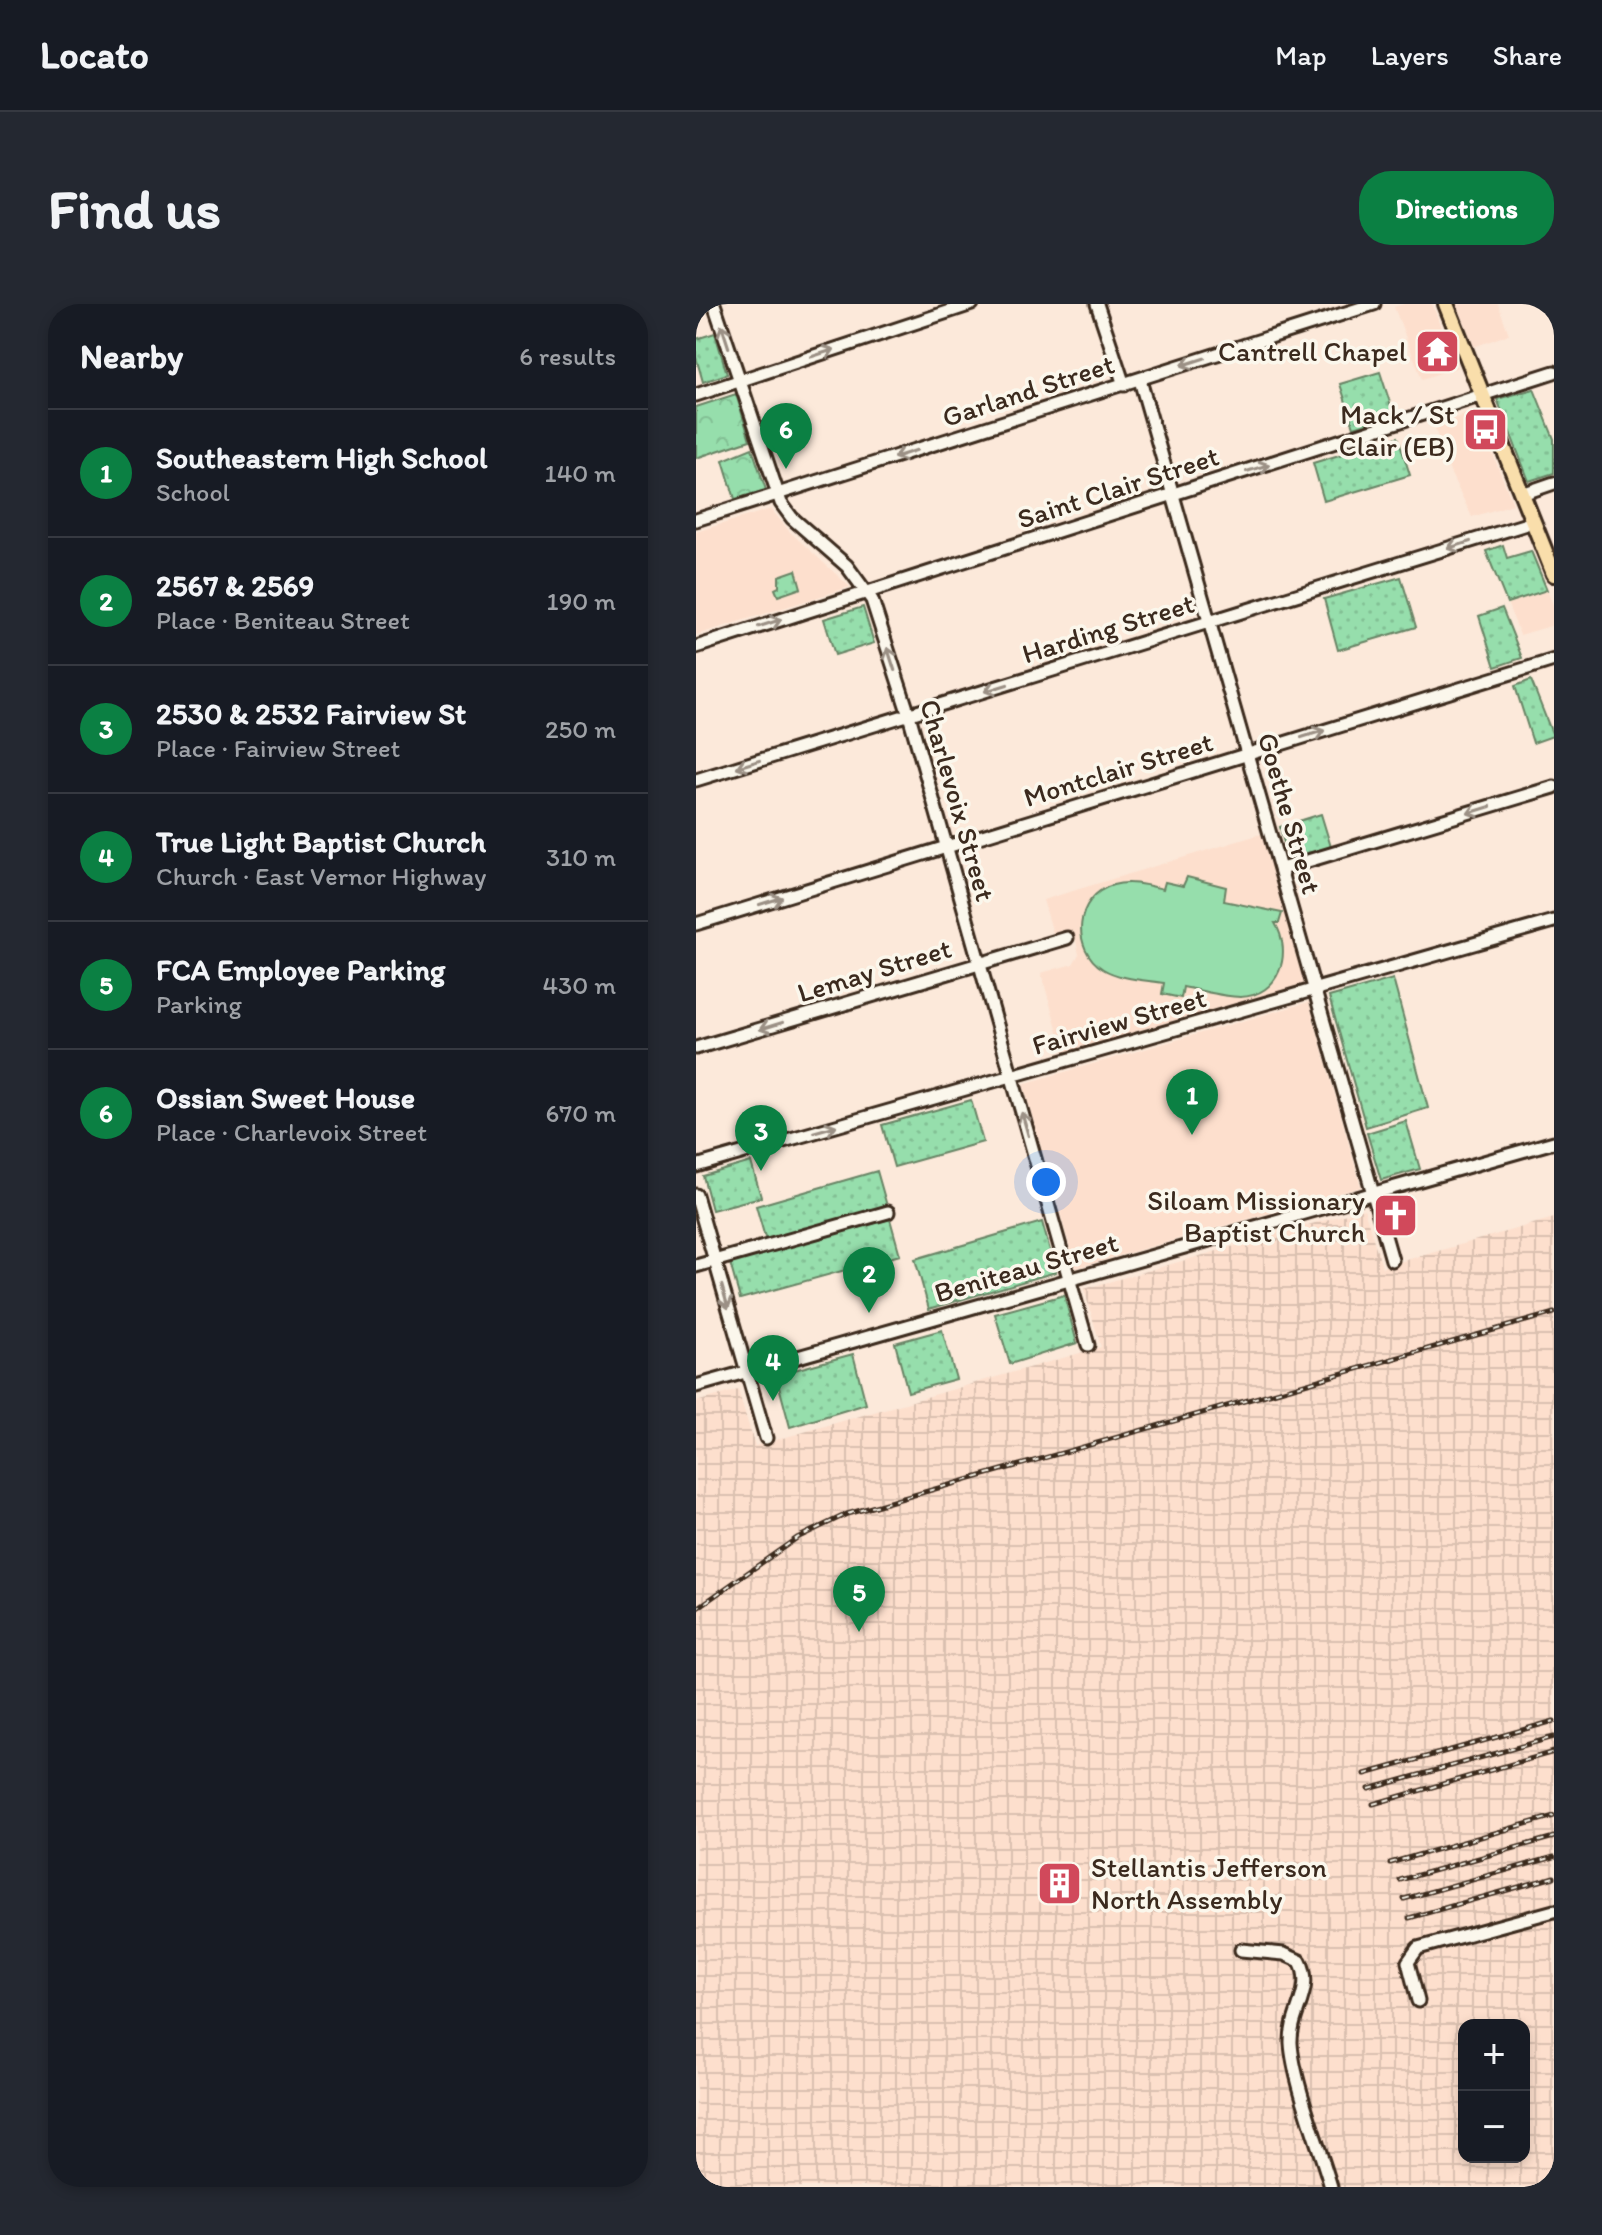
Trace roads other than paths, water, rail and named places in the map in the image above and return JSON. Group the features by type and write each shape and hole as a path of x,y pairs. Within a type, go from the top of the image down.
{"main road":[{"path":"1446,304 1554,574"}],"street":[{"name":"Charlevoix Street","path":"714,304 778,494 792,518 847,566 868,592 909,715 1088,1345"},
{"path":"696,395 972,304"},
{"path":"1097,304 1124,385"},
{"name":"Garland Street","path":"696,520 1374,304"},
{"name":"Saint Clair Street","path":"696,647 1554,372"},
{"name":"Goethe Street","path":"1140,380 1392,1260"},
{"path":"1522,494 1554,483"},
{"name":"Harding Street","path":"696,780 1533,522"},
{"name":"Montclair Street","path":"696,924 1554,660"},
{"path":"1281,869 1554,787"},
{"name":"Fairview Street","path":"696,1166 1554,921"},
{"name":"Lemay Street","path":"696,1048 1067,938"},
{"name":"Beniteau Street","path":"696,1386 1554,1142"},
{"path":"696,1195 766,1438"},
{"path":"696,1266 888,1212"},
{"path":"1418,2001 1408,1962 1418,1948 1554,1911"},
{"path":"1241,1950 1284,1954 1300,1961 1308,1975 1292,2022 1291,2046 1331,2187"}],"railway":[{"path":"696,1609 797,1538 847,1514 1554,1313"},
{"path":"1365,1774 1554,1721"},
{"path":"1369,1789 1554,1737"},
{"path":"1373,1804 1554,1752"},
{"path":"1390,1863 1554,1816"},
{"path":"1400,1880 1554,1837"},
{"path":"1404,1899 1554,1857"},
{"path":"1409,1918 1554,1877"}],"place":[{"name":"Cantrell Chapel","path":"1438,351"},
{"name":"Mack / St Clair (EB)","path":"1486,430"},
{"name":"Ossian Sweet House","path":"786,469"},
{"name":"Southeastern High School","path":"1192,1135"},
{"name":"2530 & 2532 Fairview St","path":"761,1171"},
{"name":"Siloam Missionary Baptist Church","path":"1396,1216"},
{"name":"2567 & 2569","path":"869,1313"},
{"name":"True Light Baptist Church","path":"773,1401"},
{"name":"FCA Employee Parking","path":"859,1632"},
{"name":"Stellantis Jefferson North Assembly","path":"1060,1883"}]}
